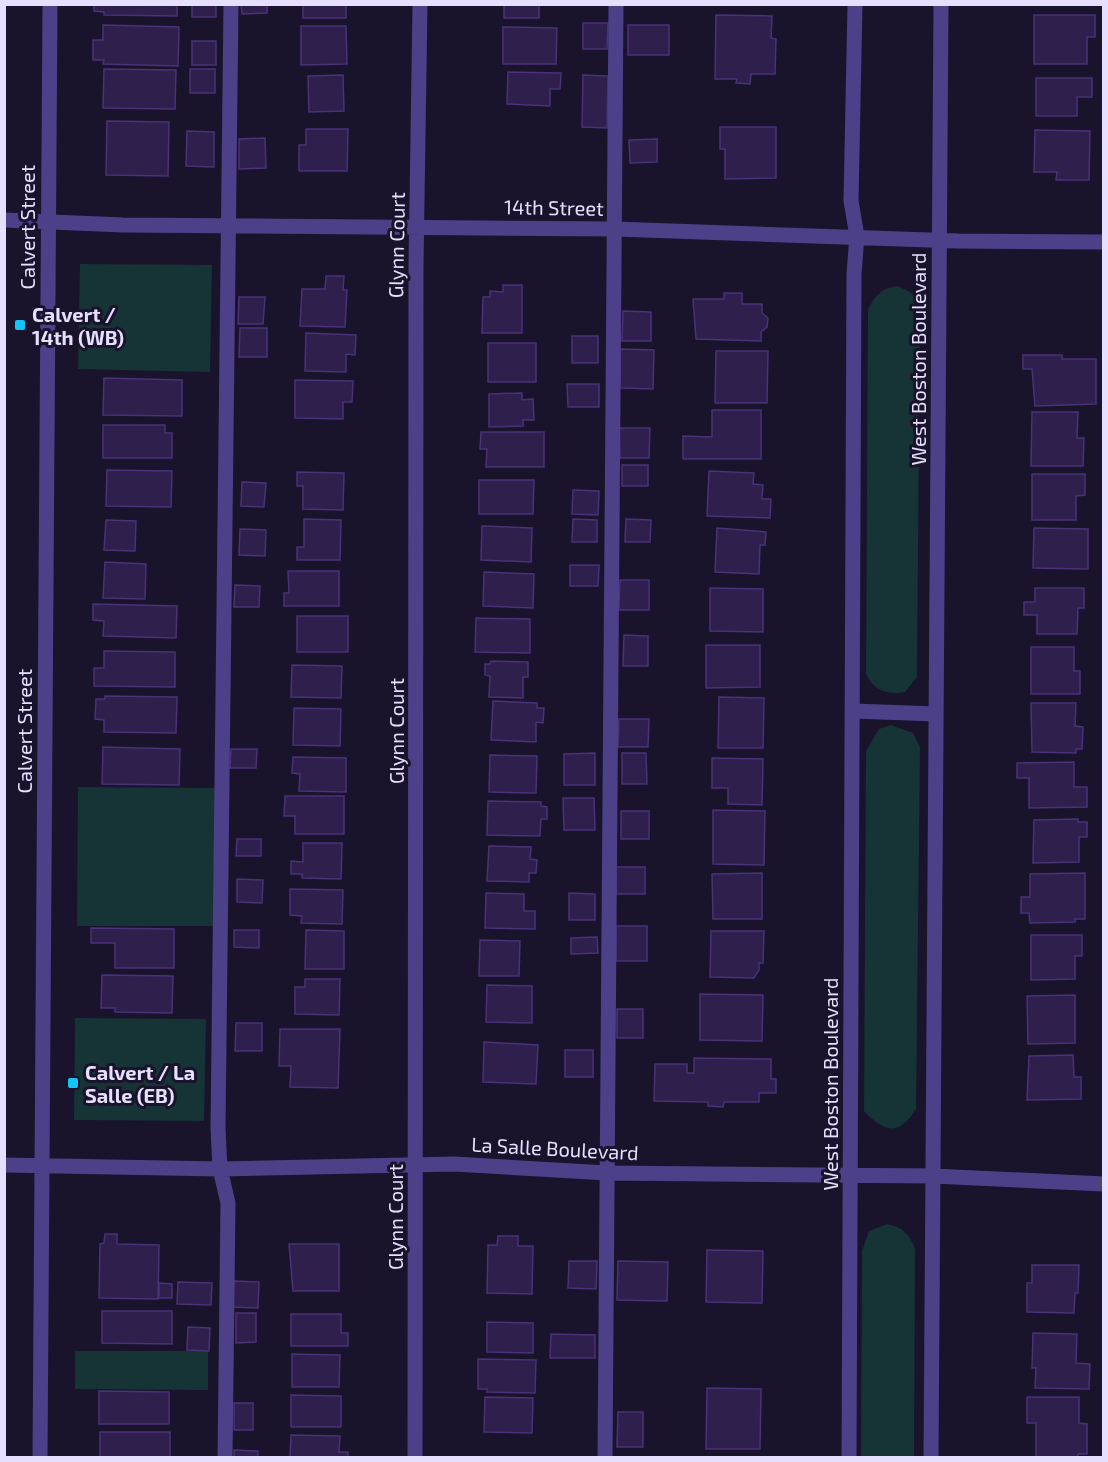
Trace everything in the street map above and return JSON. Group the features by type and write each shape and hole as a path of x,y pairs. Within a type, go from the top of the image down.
{"street":[{"name":"Calvert Street","path":"40,1458 50,4"},
{"path":"225,1458 228,1203 220,1169 218,1128 231,4"},
{"name":"Glynn Court","path":"415,1458 417,227 420,4"},
{"path":"605,1458 616,4"},
{"name":"West Boston Boulevard","path":"849,1458 854,274 857,236 851,201 855,4"},
{"name":"West Boston Boulevard","path":"932,1458 941,4"},
{"name":"14th Street","path":"4,220 123,225 615,229 940,240 1104,242"},
{"path":"853,711 936,714"},
{"name":"La Salle Boulevard","path":"4,1166 220,1169 454,1164 607,1173 933,1176 1104,1184"}],"green space":[{"path":"80,264 212,265 210,372 78,369"},
{"path":"897,286 912,294 920,307 917,677 905,692 892,693 877,688 866,674 868,310 879,294"},
{"path":"891,725 913,733 920,747 916,1109 904,1124 891,1128 879,1124 864,1111 866,751 879,729"},
{"path":"78,787 215,788 214,926 77,926"},
{"path":"75,1018 206,1019 204,1121 74,1120"},
{"path":"887,1224 905,1232 915,1249 914,1457 861,1457 862,1251 869,1231"},
{"path":"75,1351 208,1351 208,1390 75,1389"}],"building":[{"path":"94,4 177,4 177,16 104,15 104,12 94,11"},
{"path":"192,4 216,4 216,17 192,17"},
{"path":"241,4 267,4 267,13 242,14"},
{"path":"303,4 346,4 346,18 303,18"},
{"path":"504,4 539,4 539,18 504,18"},
{"path":"716,15 772,16 771,38 776,39 775,74 751,74 750,84 736,83 737,79 715,79"},
{"path":"1034,15 1095,15 1095,37 1087,37 1087,64 1034,64"},
{"path":"583,23 608,23 607,49 583,49"},
{"path":"103,25 179,27 178,66 103,64 104,60 93,60 93,40 103,40"},
{"path":"628,25 669,25 669,55 628,55"},
{"path":"301,26 346,26 347,64 301,65"},
{"path":"503,27 557,28 556,64 503,64"},
{"path":"192,41 216,41 216,65 192,65"},
{"path":"104,69 176,70 175,109 103,108"},
{"path":"190,69 215,69 215,93 190,93"},
{"path":"508,72 561,73 560,89 550,89 550,106 507,104"},
{"path":"343,75 344,111 309,112 308,76"},
{"path":"583,75 608,76 607,128 582,127"},
{"path":"1036,78 1092,78 1092,97 1077,97 1077,116 1036,116"},
{"path":"107,121 169,122 168,176 106,175"},
{"path":"720,127 776,127 776,178 725,179 725,149 720,149"},
{"path":"306,129 348,129 347,171 299,171 299,145 306,145"},
{"path":"1035,130 1090,131 1089,180 1056,180 1057,172 1034,172"},
{"path":"187,131 214,132 214,167 186,166"},
{"path":"265,138 266,168 239,169 239,139"},
{"path":"657,139 657,162 630,163 629,140"},
{"path":"326,276 344,276 343,290 347,290 345,327 300,326 302,289 325,289"},
{"path":"503,285 522,285 522,333 482,333 483,297 490,297 490,291 503,292"},
{"path":"724,293 742,293 742,304 762,304 762,313 768,318 767,327 761,332 761,341 696,339 693,299 724,299"},
{"path":"239,297 265,297 263,324 238,324"},
{"path":"623,311 651,312 651,341 622,341"},
{"path":"240,328 267,328 267,357 239,357"},
{"path":"306,333 356,335 355,355 346,354 346,372 305,371"},
{"path":"572,336 598,336 598,363 572,363"},
{"path":"488,343 536,343 536,382 488,382"},
{"path":"620,349 654,350 653,389 620,388"},
{"path":"716,351 768,351 767,403 715,403"},
{"path":"1023,355 1062,355 1062,359 1096,359 1096,404 1035,406 1032,369 1023,369"},
{"path":"104,378 182,380 182,416 103,415"},
{"path":"295,380 353,381 352,402 343,402 343,419 295,418"},
{"path":"567,384 599,384 599,407 568,407"},
{"path":"522,393 522,400 533,399 534,420 523,420 523,426 489,427 489,394"},
{"path":"712,410 761,410 761,459 683,459 683,436 712,437"},
{"path":"1032,412 1078,412 1077,438 1084,438 1083,466 1031,466"},
{"path":"103,425 165,425 165,433 172,433 172,458 103,458"},
{"path":"619,428 650,428 649,458 620,458"},
{"path":"481,432 544,432 544,467 486,467 487,449 480,449"},
{"path":"622,465 648,465 648,486 622,486"},
{"path":"107,470 172,471 171,507 106,506"},
{"path":"709,471 754,473 753,484 763,485 762,499 771,499 770,518 707,516"},
{"path":"297,472 344,473 343,510 303,509 303,486 297,486"},
{"path":"1032,474 1085,474 1085,495 1076,496 1076,520 1032,520"},
{"path":"479,480 534,480 533,514 479,514"},
{"path":"242,482 266,483 264,507 241,506"},
{"path":"573,490 599,491 598,515 572,514"},
{"path":"304,519 341,520 340,560 297,560 297,547 304,547"},
{"path":"573,519 597,520 597,542 572,542"},
{"path":"626,519 651,520 650,542 625,542"},
{"path":"106,520 136,521 135,551 104,550"},
{"path":"482,526 532,528 531,562 481,560"},
{"path":"717,528 766,532 765,545 760,545 759,574 715,572"},
{"path":"1034,528 1088,529 1088,569 1033,568"},
{"path":"240,529 266,530 265,556 239,555"},
{"path":"105,562 146,564 145,599 103,598"},
{"path":"570,565 599,565 598,586 570,586"},
{"path":"288,571 339,571 339,606 284,606 284,593 289,593"},
{"path":"484,572 534,574 533,608 483,606"},
{"path":"620,580 649,580 649,610 619,610"},
{"path":"235,585 260,586 259,607 234,607"},
{"path":"710,588 763,589 763,632 710,631"},
{"path":"1035,588 1084,588 1084,608 1078,608 1077,634 1037,634 1037,615 1024,615 1024,602 1035,602"},
{"path":"93,604 177,606 176,638 103,636 104,621 93,620"},
{"path":"297,616 348,616 348,652 297,652"},
{"path":"476,618 530,619 530,653 475,652"},
{"path":"624,635 648,636 648,666 623,666"},
{"path":"706,645 760,645 760,687 706,688"},
{"path":"1031,647 1074,647 1074,671 1080,671 1080,694 1031,694"},
{"path":"104,651 175,652 175,687 94,686 94,668 104,668"},
{"path":"491,661 528,662 528,677 523,677 523,698 489,697 490,676 485,675 485,664 490,664"},
{"path":"292,665 342,666 341,698 291,697"},
{"path":"105,696 177,697 176,733 104,732 104,720 95,719 96,699 105,699"},
{"path":"719,697 764,698 763,748 718,748"},
{"path":"493,701 537,703 537,708 544,708 543,723 536,722 536,742 491,740"},
{"path":"1031,703 1076,703 1075,726 1083,727 1082,749 1076,749 1076,753 1032,752"},
{"path":"294,708 341,709 340,746 293,745"},
{"path":"619,719 649,719 648,747 618,747"},
{"path":"103,747 180,749 179,785 102,784"},
{"path":"231,749 257,749 256,768 230,768"},
{"path":"595,753 595,785 564,785 564,754"},
{"path":"622,753 646,753 647,784 622,784"},
{"path":"490,755 537,756 536,793 489,792"},
{"path":"293,757 346,758 346,792 299,791 300,774 292,773"},
{"path":"712,758 763,759 762,805 728,804 728,788 712,788"},
{"path":"1074,762 1074,787 1087,787 1087,807 1029,808 1029,778 1017,778 1017,763"},
{"path":"285,796 344,796 344,834 295,834 295,816 284,816"},
{"path":"563,798 594,798 595,830 564,830"},
{"path":"488,801 541,802 541,806 547,807 547,819 541,819 540,836 487,835"},
{"path":"713,810 765,811 764,865 713,864"},
{"path":"621,811 649,811 649,839 621,839"},
{"path":"1078,819 1078,822 1087,822 1087,837 1079,837 1079,862 1033,863 1034,820"},
{"path":"237,839 261,839 261,856 236,856"},
{"path":"303,843 342,843 341,879 302,878 302,874 291,874 291,861 303,862"},
{"path":"489,846 531,847 530,859 537,860 536,873 529,873 529,882 487,881"},
{"path":"616,867 645,867 645,894 616,894"},
{"path":"762,873 762,919 713,919 712,874"},
{"path":"1085,873 1085,919 1075,919 1075,922 1030,923 1029,913 1021,913 1021,897 1030,897 1030,874"},
{"path":"237,879 263,880 262,903 237,902"},
{"path":"290,889 343,890 342,924 301,923 302,916 290,915"},
{"path":"486,893 524,894 524,911 535,911 535,929 485,928"},
{"path":"569,893 595,894 595,920 569,920"},
{"path":"616,926 647,926 647,961 616,961"},
{"path":"91,928 174,929 174,968 115,968 115,943 91,943"},
{"path":"234,930 259,930 259,948 234,947"},
{"path":"306,930 344,931 344,969 305,969"},
{"path":"711,931 764,931 763,963 759,963 759,970 754,978 710,977"},
{"path":"1031,935 1082,935 1082,956 1075,956 1075,979 1031,980"},
{"path":"597,937 598,953 571,954 571,938"},
{"path":"480,940 520,941 519,976 479,976"},
{"path":"102,975 173,976 172,1013 115,1012 115,1008 101,1008"},
{"path":"305,979 340,979 339,1015 295,1014 295,987 305,987"},
{"path":"487,985 532,986 532,1023 486,1022"},
{"path":"700,994 763,995 762,1041 700,1040"},
{"path":"1075,995 1075,1043 1028,1044 1027,996"},
{"path":"617,1009 643,1009 643,1038 617,1038"},
{"path":"236,1023 262,1023 262,1051 235,1051"},
{"path":"280,1029 340,1029 338,1088 290,1087 291,1066 279,1066"},
{"path":"484,1042 538,1045 536,1084 483,1082"},
{"path":"565,1050 593,1050 593,1077 565,1077"},
{"path":"1073,1055 1074,1077 1081,1077 1081,1099 1027,1100 1029,1056"},
{"path":"694,1058 771,1059 771,1079 776,1079 776,1093 759,1093 759,1102 724,1102 723,1107 708,1106 708,1102 654,1101 655,1064 687,1064 687,1073 694,1073"},
{"path":"105,1234 117,1234 117,1244 159,1245 158,1299 99,1298 100,1244 104,1243"},
{"path":"498,1236 518,1236 518,1246 533,1246 532,1294 487,1293 488,1245 497,1245"},
{"path":"289,1244 339,1244 339,1291 293,1291"},
{"path":"707,1250 763,1251 762,1303 706,1302"},
{"path":"569,1261 597,1261 596,1289 568,1288"},
{"path":"618,1261 668,1262 667,1301 617,1300"},
{"path":"1032,1265 1079,1265 1078,1293 1075,1293 1074,1313 1027,1312 1027,1283 1032,1283"},
{"path":"234,1281 259,1282 258,1308 233,1307"},
{"path":"178,1282 212,1283 211,1305 177,1304"},
{"path":"159,1283 172,1284 172,1298 159,1298"},
{"path":"102,1311 172,1311 172,1344 102,1343"},
{"path":"236,1313 256,1313 256,1342 236,1343"},
{"path":"291,1314 341,1314 341,1333 348,1333 348,1346 291,1346"},
{"path":"487,1322 533,1323 533,1353 487,1352"},
{"path":"188,1327 210,1328 209,1351 187,1350"},
{"path":"1033,1333 1077,1334 1076,1363 1090,1364 1089,1389 1035,1388 1036,1368 1032,1368"},
{"path":"551,1334 595,1335 595,1358 550,1358"},
{"path":"292,1354 340,1355 339,1387 292,1387"},
{"path":"478,1359 536,1360 535,1393 487,1392 487,1389 478,1389"},
{"path":"707,1388 761,1389 760,1449 706,1449"},
{"path":"99,1391 169,1392 169,1424 99,1424"},
{"path":"291,1395 341,1396 341,1427 291,1427"},
{"path":"485,1397 533,1398 532,1433 484,1432"},
{"path":"1027,1397 1079,1397 1079,1423 1087,1424 1087,1454 1078,1454 1078,1457 1036,1457 1036,1423 1027,1423"},
{"path":"234,1403 253,1403 253,1430 234,1430"},
{"path":"618,1412 643,1412 643,1447 617,1447"},
{"path":"100,1432 170,1432 170,1458 100,1458"},
{"path":"291,1435 340,1436 339,1452 348,1452 348,1458 290,1457"},
{"path":"234,1450 258,1451 258,1458 234,1458"}],"place":[{"name":"Calvert / 14th (WB)","path":"20,325"},
{"name":"Calvert / La Salle (EB)","path":"73,1083"}]}
